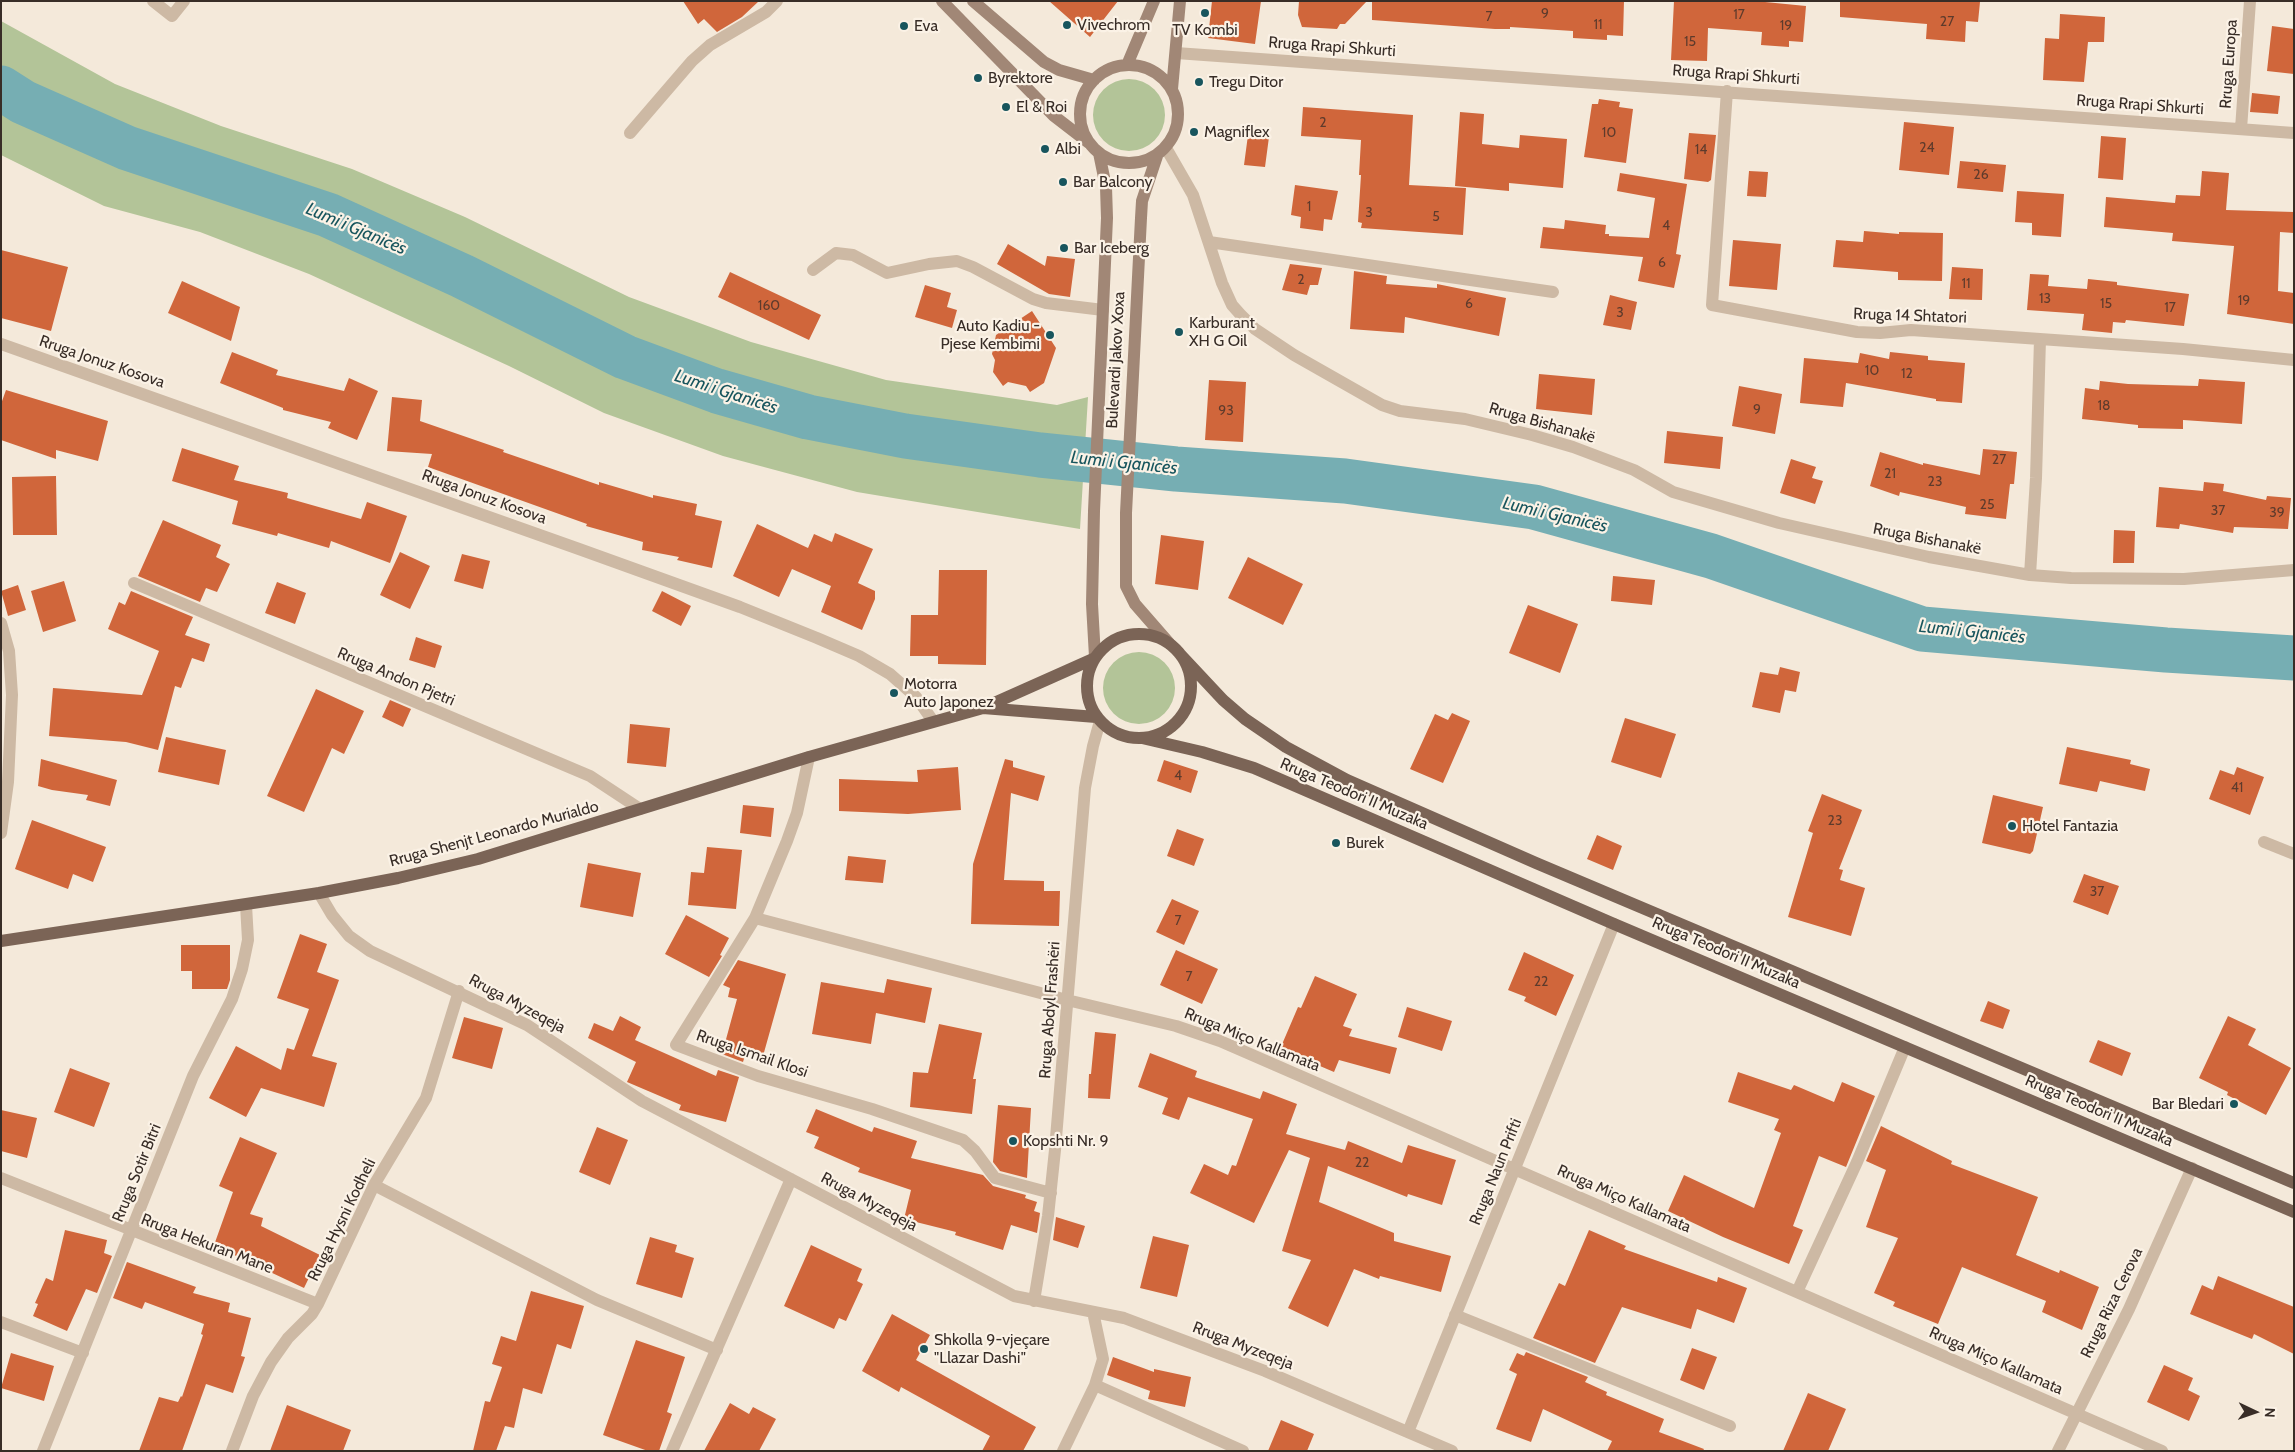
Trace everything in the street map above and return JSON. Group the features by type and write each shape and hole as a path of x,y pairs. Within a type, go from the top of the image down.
{"main road":[{"path":"942,1 1054,116 1095,149 1109,159 1134,164 1161,152 1172,139 1179,119 1176,98 1165,80 1152,71 1137,65 1109,69 1094,80 1084,95 1080,112 1083,129 1095,149"},
{"path":"973,1 1044,62 1059,70 1094,80"},
{"path":"1127,65 1154,1"},
{"path":"1172,89 1180,1"},
{"name":"Bulevardi Jakov Xoxa","path":"1094,658 1092,604 1094,511 1103,310 1106,187 1095,149"},
{"name":"Bulevardi Jakov Xoxa","path":"1161,152 1142,201 1140,218 1126,513 1126,586 1135,604 1169,643"},
{"path":"1132,634 1152,635 1169,643 1186,663 1191,682 1186,707 1176,723 1166,730 1142,738 1115,733 1098,719 1091,708 1086,688 1089,669 1094,658 1114,640 1132,634"},
{"name":"Rruga Teodori II Muzaka","path":"1179,653 1245,719 1286,747 1347,780 1544,867 2294,1183"},
{"name":"Rruga Shenjt Leonardo Murialdo","path":"1,942 319,893 398,878 478,858 809,757 983,708 1094,658"},
{"name":"Rruga Shenjt Leonardo Murialdo","path":"983,708 1098,719"},
{"name":"Rruga Teodori II Muzaka","path":"1142,738 1202,752 1254,768 1614,924 2294,1212"}],"street":[{"path":"153,1 172,16 184,1"},
{"path":"630,133 692,61 710,45 766,12 777,1"},
{"name":"Rruga Europa","path":"2241,129 2250,1"},
{"name":"Rruga Rrapi Shkurti","path":"1176,53 2294,133"},
{"name":"Rruga 14 Shtatori","path":"1727,91 1712,305 1857,332 1880,333 1911,330 2294,360"},
{"name":"Rruga Bishanakë","path":"1161,152 1193,195 1222,283 1232,305 1255,329 1334,379 1382,405 1400,411 1427,416 1489,424 1540,438 1634,470 1673,492 1779,523 1910,553 2030,575 2071,578 2184,579 2294,570"},
{"path":"1209,242 1553,292"},
{"name":"Bulevardi Jakov Xoxa","path":"813,270 836,253 853,255 887,273 929,264 957,261 1032,299 1046,304 1103,310"},
{"path":"2030,575 2036,478 2040,339"},
{"name":"Rruga Jonuz Kosova","path":"1,344 580,549 817,638 859,656 890,674 916,697 933,721"},
{"name":"Rruga Andon Pjetri","path":"134,584 590,776 640,809"},
{"path":"1,623 9,651 11,680 11,741 5,780 1,832"},
{"name":"Rruga Abdyl Frashëri","path":"1034,1301 1051,1193 1085,788 1098,719"},
{"name":"Rruga Ismail Klosi","path":"809,757 796,813 787,841 755,918 676,1045 758,1076 890,1115 963,1140 975,1151 995,1178 1051,1193"},
{"path":"2264,842 2294,854"},
{"name":"Rruga Myzeqeja","path":"319,893 332,915 348,936 370,951 527,1024 642,1101 1014,1296 1124,1318 1265,1371 1452,1451"},
{"name":"Rruga Sotir Bitri","path":"43,1451 193,1076 232,999 242,968 248,940 246,905"},
{"name":"Rruga Miço Kallamata","path":"755,918 1067,1000 1176,1026 1220,1041 2162,1451"},
{"name":"Rruga Naun Prifti","path":"1408,1432 1614,924"},
{"name":"Rruga Hysni Kodheli","path":"232,1451 253,1396 271,1362 288,1338 312,1314 318,1304 374,1185 426,1098 459,991"},
{"path":"1797,1292 1857,1162 1905,1047"},
{"name":"Rruga Riza Cerova","path":"2058,1451 2129,1309 2192,1168"},
{"name":"Rruga Hekuran Mane","path":"1,1178 318,1304"},
{"path":"672,1451 791,1179"},
{"path":"374,1185 596,1300 717,1350"},
{"path":"1063,1451 1095,1385 1103,1359 1093,1312"},
{"path":"1456,1316 1730,1426"},
{"path":"1,1322 83,1353"},
{"path":"1095,1385 1243,1451"}],"green space":[{"path":"1,21 115,84 221,126 352,169 465,217 629,297 751,342 886,380 1057,405 1088,397 1080,529 857,492 723,456 604,413 509,366 309,274 200,232 104,206 1,155"},
{"path":"1129,79 1149,85 1159,95 1165,115 1159,135 1149,145 1129,151 1109,145 1099,135 1093,115 1099,95 1109,85"},
{"path":"1139,652 1159,658 1169,668 1175,688 1169,708 1159,718 1139,724 1119,718 1109,708 1103,688 1109,668 1119,658"}],"building":[{"path":"683,1 759,1 742,17 717,32 704,19 698,24"},
{"path":"1049,1 1118,1 1090,37"},
{"path":"1212,1 1261,1 1255,44 1208,38"},
{"path":"1299,1 1367,1 1345,24 1340,24 1337,29 1302,27 1298,15"},
{"path":"1372,1 1624,1 1623,36 1607,35 1607,40 1573,38 1573,31 1510,27 1510,29 1495,29 1372,20"},
{"path":"1674,1 1755,1 1806,6 1803,42 1789,41 1789,47 1761,45 1762,32 1708,28 1707,61 1671,60"},
{"path":"1840,1 1980,2 1978,22 1966,21 1965,42 1926,39 1927,24 1840,17"},
{"path":"2060,14 2105,17 2104,42 2088,42 2084,82 2043,80 2045,38 2059,39"},
{"path":"2272,26 2294,29 2294,74 2267,71"},
{"path":"2252,93 2280,96 2278,114 2250,112"},
{"path":"1599,99 1620,102 1619,107 1633,109 1626,163 1584,157 1592,104 1598,104"},
{"path":"1303,107 1413,115 1409,185 1466,188 1463,235 1361,228 1362,223 1358,222 1361,140 1301,136"},
{"path":"1460,112 1484,114 1482,144 1519,148 1520,135 1567,139 1563,188 1509,183 1509,191 1455,186"},
{"path":"1904,122 1954,127 1949,175 1899,170"},
{"path":"1689,133 1716,135 1711,180 1708,182 1684,179"},
{"path":"1248,135 1269,137 1265,167 1244,165"},
{"path":"2101,136 2126,138 2123,180 2098,178"},
{"path":"1960,161 2006,165 2003,192 1957,188"},
{"path":"1749,171 1768,172 1766,197 1747,196"},
{"path":"2202,171 2229,173 2226,210 2294,212 2294,233 2280,232 2278,291 2294,293 2294,324 2227,314 2234,246 2172,241 2173,233 2104,227 2106,197 2175,203 2176,195 2200,196"},
{"path":"1620,173 1687,184 1676,254 1681,255 1674,288 1638,281 1643,257 1540,248 1543,227 1564,229 1565,220 1606,225 1605,234 1609,234 1609,236 1649,238 1655,198 1617,191"},
{"path":"1295,185 1338,191 1332,220 1324,219 1323,231 1300,228 1301,217 1291,215"},
{"path":"2017,191 2064,194 2061,237 2032,235 2032,223 2015,222"},
{"path":"1864,231 1899,234 1899,232 1943,233 1942,281 1898,280 1898,272 1833,267 1836,240 1863,242"},
{"path":"1733,240 1781,244 1777,290 1729,286"},
{"path":"1008,244 1045,266 1047,256 1075,259 1070,297 1049,294 997,264"},
{"path":"1,250 68,267 51,331 1,318"},
{"path":"1290,264 1322,268 1318,285 1310,285 1307,295 1282,290"},
{"path":"1952,267 1983,269 1982,300 1949,299"},
{"path":"1354,271 1387,276 1386,284 1437,288 1437,284 1506,298 1499,336 1405,317 1404,333 1350,329"},
{"path":"730,272 821,315 809,340 718,297"},
{"path":"2030,274 2049,275 2048,286 2087,289 2088,279 2117,282 2117,285 2189,294 2184,326 2126,320 2125,323 2113,322 2112,333 2082,330 2084,314 2027,310"},
{"path":"182,281 240,307 231,341 168,313"},
{"path":"925,285 951,293 947,307 957,310 952,328 915,317"},
{"path":"1610,295 1637,302 1631,330 1603,325"},
{"path":"1032,311 1056,348 1044,383 1030,392 1026,386 1008,382 1003,386 993,372 995,360 992,354 996,335"},
{"path":"232,352 278,370 276,375 344,391 349,378 378,391 357,440 328,428 331,422 283,410 283,408 220,383"},
{"path":"1890,352 1928,356 1928,360 1965,363 1962,403 1936,401 1936,399 1846,383 1843,407 1800,403 1804,358 1858,363 1860,353 1889,359"},
{"path":"1539,374 1595,379 1592,415 1536,409"},
{"path":"2199,379 2245,382 2242,424 2183,420 2183,429 2138,428 2138,425 2082,419 2085,388 2099,390 2100,381 2128,384 2198,386"},
{"path":"1209,380 1246,382 1243,442 1205,440"},
{"path":"1739,386 1782,394 1775,434 1732,426"},
{"path":"6,390 108,421 98,461 56,450 56,459 1,440 1,404"},
{"path":"392,397 422,400 420,421 504,450 503,452 599,485 599,482 653,498 653,495 697,504 695,515 722,521 712,568 677,560 679,557 642,550 643,542 586,526 587,524 428,467 432,454 387,451"},
{"path":"1667,431 1723,437 1720,469 1664,463"},
{"path":"182,448 239,466 234,480 288,493 287,498 361,519 367,502 407,516 390,563 331,541 329,548 278,533 277,536 232,524 238,501 172,481"},
{"path":"1983,449 2017,452 2014,484 2010,484 2006,519 1965,514 1966,507 1900,492 1899,496 1870,486 1880,452 1923,465 1923,463 1980,475"},
{"path":"1791,459 1816,467 1812,478 1823,481 1815,504 1780,493"},
{"path":"56,476 57,535 13,535 12,477"},
{"path":"2204,482 2224,484 2223,491 2266,500 2267,496 2291,498 2288,529 2234,527 2233,533 2180,524 2179,529 2156,527 2159,487 2203,491"},
{"path":"163,520 221,545 216,557 230,564 217,592 206,588 200,602 138,576"},
{"path":"757,524 808,548 814,534 832,542 835,533 873,549 858,583 875,591 875,599 862,630 821,612 831,586 792,569 779,597 733,576"},
{"path":"2114,530 2135,531 2134,563 2113,563"},
{"path":"1161,535 1204,541 1198,590 1155,584"},
{"path":"400,552 430,566 410,609 380,595"},
{"path":"462,554 490,561 483,589 454,581"},
{"path":"1248,557 1303,584 1283,625 1228,598"},
{"path":"939,570 987,570 986,665 938,664 938,656 910,656 911,615 938,615"},
{"path":"1613,576 1655,580 1652,605 1611,601"},
{"path":"64,581 76,621 43,632 31,591"},
{"path":"277,582 306,593 295,624 265,613"},
{"path":"18,585 26,610 8,616 1,591"},
{"path":"131,591 193,617 185,635 210,644 204,662 192,658 181,688 175,686 158,750 126,742 49,736 53,688 142,695 159,651 108,629 119,602 125,605"},
{"path":"662,591 691,606 681,626 652,611"},
{"path":"1528,605 1578,624 1560,673 1509,653"},
{"path":"416,637 442,646 435,668 409,660"},
{"path":"1780,667 1800,672 1796,692 1785,690 1780,713 1752,707 1760,672 1778,675"},
{"path":"316,689 364,711 344,754 332,748 304,812 267,796"},
{"path":"390,700 411,709 403,727 382,717"},
{"path":"1452,713 1470,721 1443,783 1410,769 1435,714 1448,720"},
{"path":"1625,718 1676,734 1661,778 1611,762"},
{"path":"630,724 670,728 666,767 627,763"},
{"path":"166,737 226,750 219,785 158,772"},
{"path":"2067,747 2131,760 2130,764 2150,769 2145,791 2100,781 2097,792 2059,784"},
{"path":"41,759 117,780 110,806 86,800 88,795 38,786"},
{"path":"1005,759 1013,761 1013,767 1045,776 1038,801 1011,793 1004,880 1044,881 1044,891 1060,891 1059,926 971,924 973,864"},
{"path":"1164,760 1198,771 1191,793 1157,781"},
{"path":"958,767 961,810 908,814 839,811 839,779 918,782 917,770"},
{"path":"2237,767 2264,777 2250,815 2209,799 2220,770 2234,775"},
{"path":"1822,794 1862,810 1839,869 1843,870 1840,880 1865,888 1851,936 1788,917 1813,833 1808,831"},
{"name":"Hotel Fantazia","path":"1993,795 2043,807 2033,851 2030,854 1982,843"},
{"path":"743,805 774,808 771,837 740,833"},
{"path":"32,820 106,847 93,882 73,874 68,889 15,869"},
{"path":"1177,829 1204,839 1194,866 1167,856"},
{"path":"1597,835 1622,846 1613,870 1587,859"},
{"path":"707,847 742,850 736,909 688,905 691,872 704,873"},
{"path":"848,856 886,860 883,883 845,880"},
{"path":"588,863 641,873 633,917 580,907"},
{"path":"2084,874 2119,886 2108,915 2073,902"},
{"path":"1172,899 1199,911 1184,945 1156,932"},
{"path":"686,915 729,938 720,955 722,956 709,977 665,954"},
{"path":"300,934 327,944 317,972 339,980 312,1056 337,1063 324,1107 261,1088 246,1117 209,1098 236,1046 281,1070 287,1048 294,1050 309,1009 277,998"},
{"path":"181,945 230,945 230,980 227,989 192,989 192,971 181,971"},
{"path":"1176,950 1218,969 1202,1004 1160,985"},
{"path":"1524,952 1574,975 1556,1016 1524,1001 1526,997 1508,990"},
{"path":"738,960 786,974 763,1056 746,1052 743,1062 722,1054 737,999 728,997 730,988 723,985"},
{"path":"1315,976 1357,994 1343,1026 1352,1029 1349,1036 1397,1048 1390,1074 1339,1060 1334,1072 1280,1049 1298,1007 1301,1008"},
{"path":"887,979 932,988 925,1023 876,1013 871,1044 812,1034 821,982 884,993"},
{"path":"1988,1001 2010,1010 2003,1029 1980,1021"},
{"path":"1407,1007 1452,1021 1442,1051 1398,1037"},
{"path":"620,1016 641,1027 635,1040 716,1076 718,1070 739,1077 726,1122 679,1110 681,1105 627,1082 636,1062 588,1038 594,1023 613,1031"},
{"path":"2228,1016 2256,1029 2248,1045 2291,1068 2266,1115 2227,1095 2228,1092 2199,1078"},
{"path":"464,1017 503,1028 492,1069 452,1058"},
{"path":"939,1024 982,1033 973,1079 976,1079 972,1114 910,1107 913,1072 928,1073"},
{"path":"1095,1032 1116,1034 1110,1099 1088,1098 1089,1074 1091,1074"},
{"path":"2098,1040 2131,1053 2122,1076 2089,1062"},
{"path":"1150,1053 1197,1071 1195,1077 1260,1099 1263,1091 1297,1104 1286,1134 1345,1150 1348,1141 1402,1163 1408,1145 1456,1160 1442,1205 1408,1194 1407,1197 1328,1166 1319,1202 1394,1233 1394,1241 1451,1256 1441,1292 1380,1276 1379,1279 1354,1269 1328,1327 1288,1308 1311,1260 1282,1251 1310,1158 1289,1150 1254,1223 1190,1193 1204,1164 1228,1175 1232,1165 1236,1166 1253,1119 1188,1097 1179,1120 1162,1114 1168,1098 1138,1087"},
{"path":"70,1068 110,1083 94,1127 54,1112"},
{"path":"1738,1072 1791,1090 1794,1085 1834,1102 1842,1082 1875,1096 1846,1167 1819,1156 1793,1226 1803,1230 1789,1264 1723,1237 1668,1211 1684,1175 1754,1208 1781,1133 1774,1130 1779,1119 1728,1102"},
{"name":"Kopshti Nr. 9","path":"998,1105 1031,1108 1027,1178 1000,1171 993,1162"},
{"path":"816,1109 872,1132 874,1127 917,1141 911,1158 983,1175 993,1186 1026,1195 1025,1198 1037,1202 1034,1211 1040,1213 1037,1233 1011,1225 1003,1250 955,1235 956,1232 904,1219 911,1190 858,1172 860,1168 814,1148 819,1137 806,1132"},
{"path":"1,1110 37,1118 27,1158 1,1151"},
{"path":"1881,1126 1952,1161 1951,1164 2038,1197 2016,1255 2059,1273 2060,1270 2099,1287 2082,1330 2042,1312 2046,1301 1962,1267 1938,1324 1893,1306 1895,1302 1874,1293 1898,1238 1866,1227 1886,1170 1866,1161"},
{"path":"597,1127 628,1140 610,1185 579,1172"},
{"path":"240,1137 277,1153 250,1214 263,1218 261,1226 320,1255 304,1288 268,1271 269,1267 213,1248 233,1192 219,1186"},
{"path":"1056,1217 1085,1226 1078,1248 1053,1240"},
{"path":"65,1230 107,1240 104,1253 112,1256 97,1293 86,1289 67,1331 33,1316 38,1304 35,1303 46,1278 53,1281"},
{"path":"1589,1230 1626,1246 1624,1249 1717,1282 1718,1277 1747,1288 1734,1323 1697,1309 1691,1329 1622,1307 1595,1363 1533,1338 1559,1283 1565,1286"},
{"path":"1153,1236 1189,1245 1177,1297 1140,1288"},
{"path":"650,1237 677,1245 675,1252 694,1258 682,1298 636,1284"},
{"path":"811,1245 862,1269 857,1281 863,1284 846,1321 839,1318 834,1329 784,1306"},
{"path":"127,1262 196,1287 193,1293 230,1303 228,1312 251,1318 241,1356 245,1357 233,1393 206,1384 182,1451 139,1451 159,1397 178,1402 182,1397 203,1335 201,1334 204,1324 145,1302 142,1309 113,1298"},
{"path":"2218,1276 2294,1307 2294,1354 2254,1334 2252,1339 2190,1314 2202,1285 2213,1290"},
{"path":"531,1291 584,1306 571,1349 557,1344 542,1394 523,1388 514,1428 505,1426 496,1451 473,1451 485,1401 490,1402 502,1367 492,1364 501,1336 516,1341"},
{"path":"892,1314 930,1335 916,1360 1036,1427 1023,1451 982,1451 990,1436 901,1387 899,1392 862,1371"},
{"path":"636,1340 685,1357 667,1412 672,1414 659,1451 648,1451 603,1435"},
{"path":"1692,1348 1717,1357 1704,1390 1680,1380"},
{"path":"1526,1352 1588,1377 1585,1382 1607,1392 1606,1395 1664,1419 1659,1432 1704,1449 1703,1451 1607,1451 1612,1441 1543,1409 1531,1442 1496,1429 1517,1374 1509,1370 1517,1353 1524,1356"},
{"path":"11,1353 54,1366 44,1401 1,1388"},
{"path":"1113,1357 1154,1372 1154,1369 1191,1377 1185,1407 1148,1399 1150,1391 1107,1375"},
{"path":"2164,1365 2193,1378 2188,1390 2200,1396 2189,1421 2147,1402"},
{"path":"1808,1393 1846,1409 1828,1451 1783,1451"},
{"path":"730,1403 749,1414 753,1407 776,1419 759,1451 704,1451"},
{"path":"287,1405 351,1430 343,1451 270,1451"},
{"path":"1281,1420 1314,1434 1307,1451 1268,1451"}],"waterway":[{"name":"Lumi i Gjanicës","path":"1,88 23,102 127,148 328,215 462,276 625,357 717,391 808,417 905,436 1040,455 1176,469 1345,481 1534,507 1711,556 1922,629 2166,650 2294,658"}],"place":[{"name":"TV Kombi","path":"1205,13"},
{"name":"Vivechrom","path":"1067,25"},
{"name":"Eva","path":"904,26"},
{"name":"Byrektore","path":"978,78"},
{"name":"Tregu Ditor","path":"1199,82"},
{"name":"El & Roi","path":"1006,107"},
{"name":"Magniflex","path":"1194,132"},
{"name":"Albi","path":"1045,149"},
{"name":"Bar Balcony","path":"1063,182"},
{"name":"Bar Iceberg","path":"1064,248"},
{"name":"Karburant XH G Oil","path":"1179,332"},
{"name":"Auto Kadiu - Pjese Kembimi","path":"1050,335"},
{"name":"Motorra Auto Japonez","path":"894,693"},
{"name":"Hotel Fantazia","path":"2012,826"},
{"name":"Burek","path":"1336,843"},
{"name":"Bar Bledari","path":"2234,1104"},
{"name":"Kopshti Nr. 9","path":"1013,1141"},
{"name":"Shkolla 9-vjeçare \"Llazar Dashi\"","path":"924,1349"}]}
